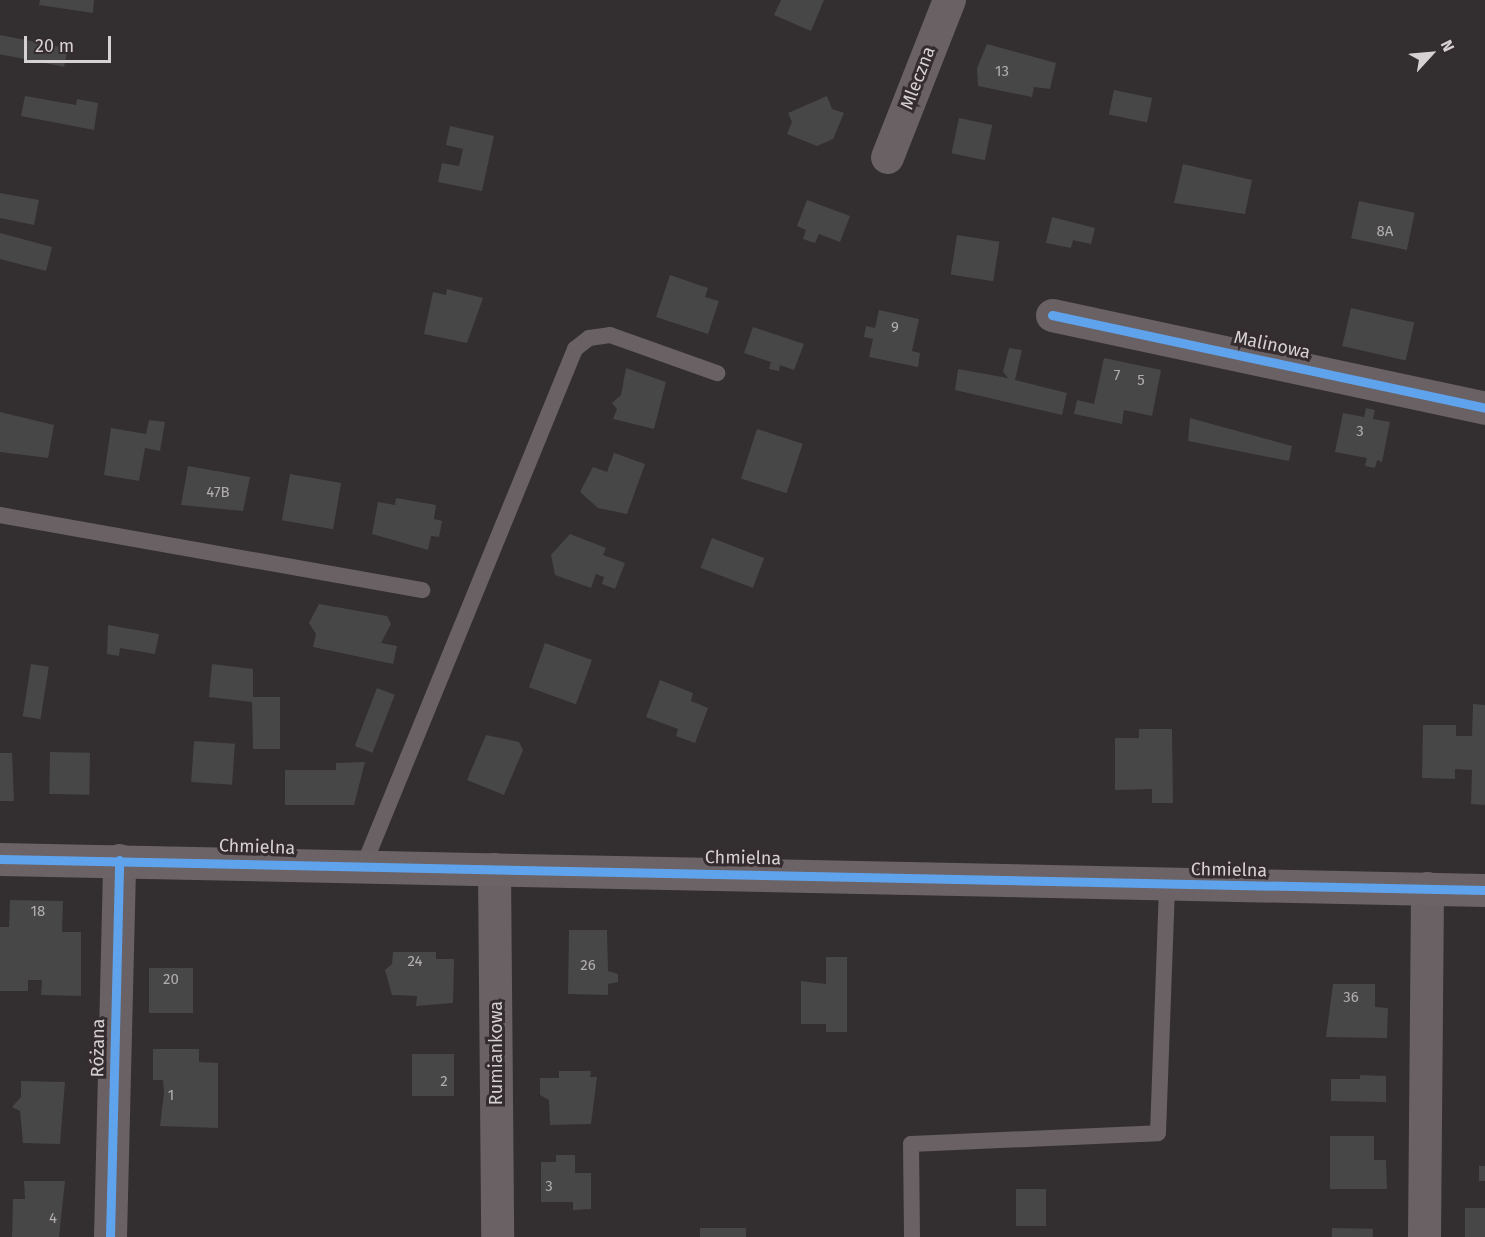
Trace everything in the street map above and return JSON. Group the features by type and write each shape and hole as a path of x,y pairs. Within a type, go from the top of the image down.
{"street":[{"name":"Mleczna","path":"887,157 949,0"},
{"name":"Malinowa","path":"1052,315 1485,408"},
{"name":"Chmielna","path":"0,859 495,868 1167,886 1485,890"},
{"name":"Różana","path":"110,1237 119,860"},
{"name":"Rumiankowa","path":"495,868 497,1237"},
{"path":"1424,1237 1427,888"}],"lane":[{"path":"363,867 575,349 589,338 610,334 717,373"},
{"path":"0,515 422,590"},
{"path":"912,1237 911,1144 1158,1133 1167,886"}],"building":[{"path":"40,0 94,0 93,13 39,5"},
{"path":"781,0 824,0 811,31 774,15"},
{"path":"0,35 68,48 64,67 0,54"},
{"path":"987,44 1056,63 1050,89 1034,87 1032,97 978,86 977,68"},
{"path":"1114,90 1152,98 1147,123 1109,114"},
{"path":"25,96 76,105 77,99 98,103 94,130 21,116"},
{"path":"827,96 832,109 844,113 833,139 817,146 787,134 792,122 788,113"},
{"path":"959,118 992,125 985,160 952,153"},
{"path":"450,126 494,136 482,191 438,182 442,163 459,166 463,149 446,145"},
{"path":"1183,164 1252,180 1245,214 1174,203"},
{"path":"0,193 39,200 34,225 0,218"},
{"path":"807,200 850,216 840,242 819,234 815,243 803,239 806,230 797,226"},
{"path":"1359,201 1415,213 1407,250 1351,238"},
{"path":"1052,217 1095,228 1091,244 1073,240 1071,248 1046,243"},
{"path":"0,233 52,247 46,271 0,259"},
{"path":"957,235 999,242 993,281 951,275"},
{"path":"670,275 708,288 705,297 719,301 708,334 656,317"},
{"path":"447,289 483,298 467,343 424,334 433,292 446,295"},
{"path":"1351,308 1414,323 1406,361 1342,346"},
{"path":"879,310 919,319 912,351 920,353 918,367 869,357 873,339 864,337 866,326 875,328"},
{"path":"753,327 804,344 794,370 780,365 779,371 769,369 771,362 744,353"},
{"path":"1009,348 1022,350 1015,380 1067,393 1062,415 955,390 958,369 1008,378 1003,372"},
{"path":"1104,358 1161,370 1152,416 1124,410 1122,424 1074,414 1077,400 1094,404"},
{"path":"626,368 666,382 654,429 613,419 617,409 612,403 621,395"},
{"path":"1366,408 1375,410 1373,419 1390,422 1382,462 1377,460 1375,468 1365,466 1367,458 1335,452 1343,413 1364,417"},
{"path":"0,412 54,425 48,458 0,452"},
{"path":"1190,418 1292,446 1289,461 1188,441"},
{"path":"149,420 165,422 160,451 145,448 139,481 104,475 111,428 146,434"},
{"path":"757,429 803,444 787,493 741,478"},
{"path":"614,453 645,464 627,514 598,508 580,492 593,467 607,472"},
{"path":"188,466 250,477 243,511 181,505"},
{"path":"290,474 341,483 333,529 282,520"},
{"path":"396,498 436,505 434,519 442,521 439,537 431,536 428,550 372,534 378,502 395,505"},
{"path":"570,534 606,548 603,555 625,563 615,589 602,584 604,577 596,574 591,588 555,575 551,555"},
{"path":"712,538 764,558 753,588 701,568"},
{"path":"319,604 387,616 391,624 381,643 397,646 393,664 313,647 316,634 309,623"},
{"path":"108,625 159,634 155,654 120,648 119,656 107,654"},
{"path":"545,643 592,660 576,704 529,687"},
{"path":"31,664 49,667 40,719 23,716"},
{"path":"212,664 253,669 253,697 280,697 280,749 253,749 252,702 209,697"},
{"path":"660,680 693,693 691,701 708,708 695,743 676,736 678,729 646,717"},
{"path":"377,688 395,695 373,753 355,746"},
{"path":"1473,704 1485,705 1485,805 1471,804 1472,770 1455,769 1455,779 1422,778 1423,725 1456,725 1456,736 1472,736"},
{"path":"1139,729 1172,729 1173,803 1152,803 1152,789 1115,790 1115,738 1139,738"},
{"path":"486,735 519,742 523,750 504,795 467,780"},
{"path":"194,741 235,744 232,785 191,782"},
{"path":"50,752 90,753 89,795 49,794"},
{"path":"0,753 12,753 14,801 0,801"},
{"path":"365,762 354,805 285,805 285,770 336,770 336,763"},
{"path":"10,900 63,901 62,932 81,932 81,996 41,995 42,980 28,980 28,991 0,991 0,927 9,927"},
{"path":"569,930 607,930 608,971 618,974 618,982 608,984 608,995 568,994"},
{"path":"393,952 436,952 436,959 454,959 453,1003 416,1006 417,996 392,995 385,970 392,964"},
{"path":"826,957 847,957 847,1032 826,1032 826,1024 801,1024 801,981 826,984"},
{"path":"149,968 193,968 193,1013 149,1013"},
{"path":"1333,984 1375,984 1375,1007 1388,1008 1387,1038 1326,1037"},
{"path":"153,1049 199,1049 199,1062 218,1063 218,1128 160,1126 164,1093 163,1080 153,1080"},
{"path":"412,1054 454,1054 454,1096 412,1096"},
{"path":"559,1071 591,1071 590,1077 597,1077 591,1124 550,1125 549,1100 540,1095 540,1078 559,1078"},
{"path":"1360,1075 1386,1076 1386,1102 1331,1101 1331,1079 1360,1079"},
{"path":"21,1081 65,1082 60,1144 23,1143 20,1111 12,1107 21,1097"},
{"path":"1330,1136 1374,1136 1374,1160 1386,1160 1387,1189 1330,1189"},
{"path":"556,1155 575,1155 575,1173 591,1173 591,1209 573,1210 573,1202 541,1202 541,1162 556,1162"},
{"path":"1479,1166 1485,1166 1485,1181 1479,1181"},
{"path":"24,1181 65,1181 59,1237 12,1237 13,1199 25,1199"},
{"path":"1016,1189 1046,1189 1046,1226 1016,1226"},
{"path":"1465,1208 1485,1208 1485,1237 1465,1237"},
{"path":"700,1228 746,1228 746,1237 700,1237"},
{"path":"1332,1228 1373,1229 1373,1237 1332,1237"}],"cycle path":[{"path":"1052,315 1485,408"},
{"path":"0,859 1485,890"},
{"path":"110,1237 119,860"}]}
